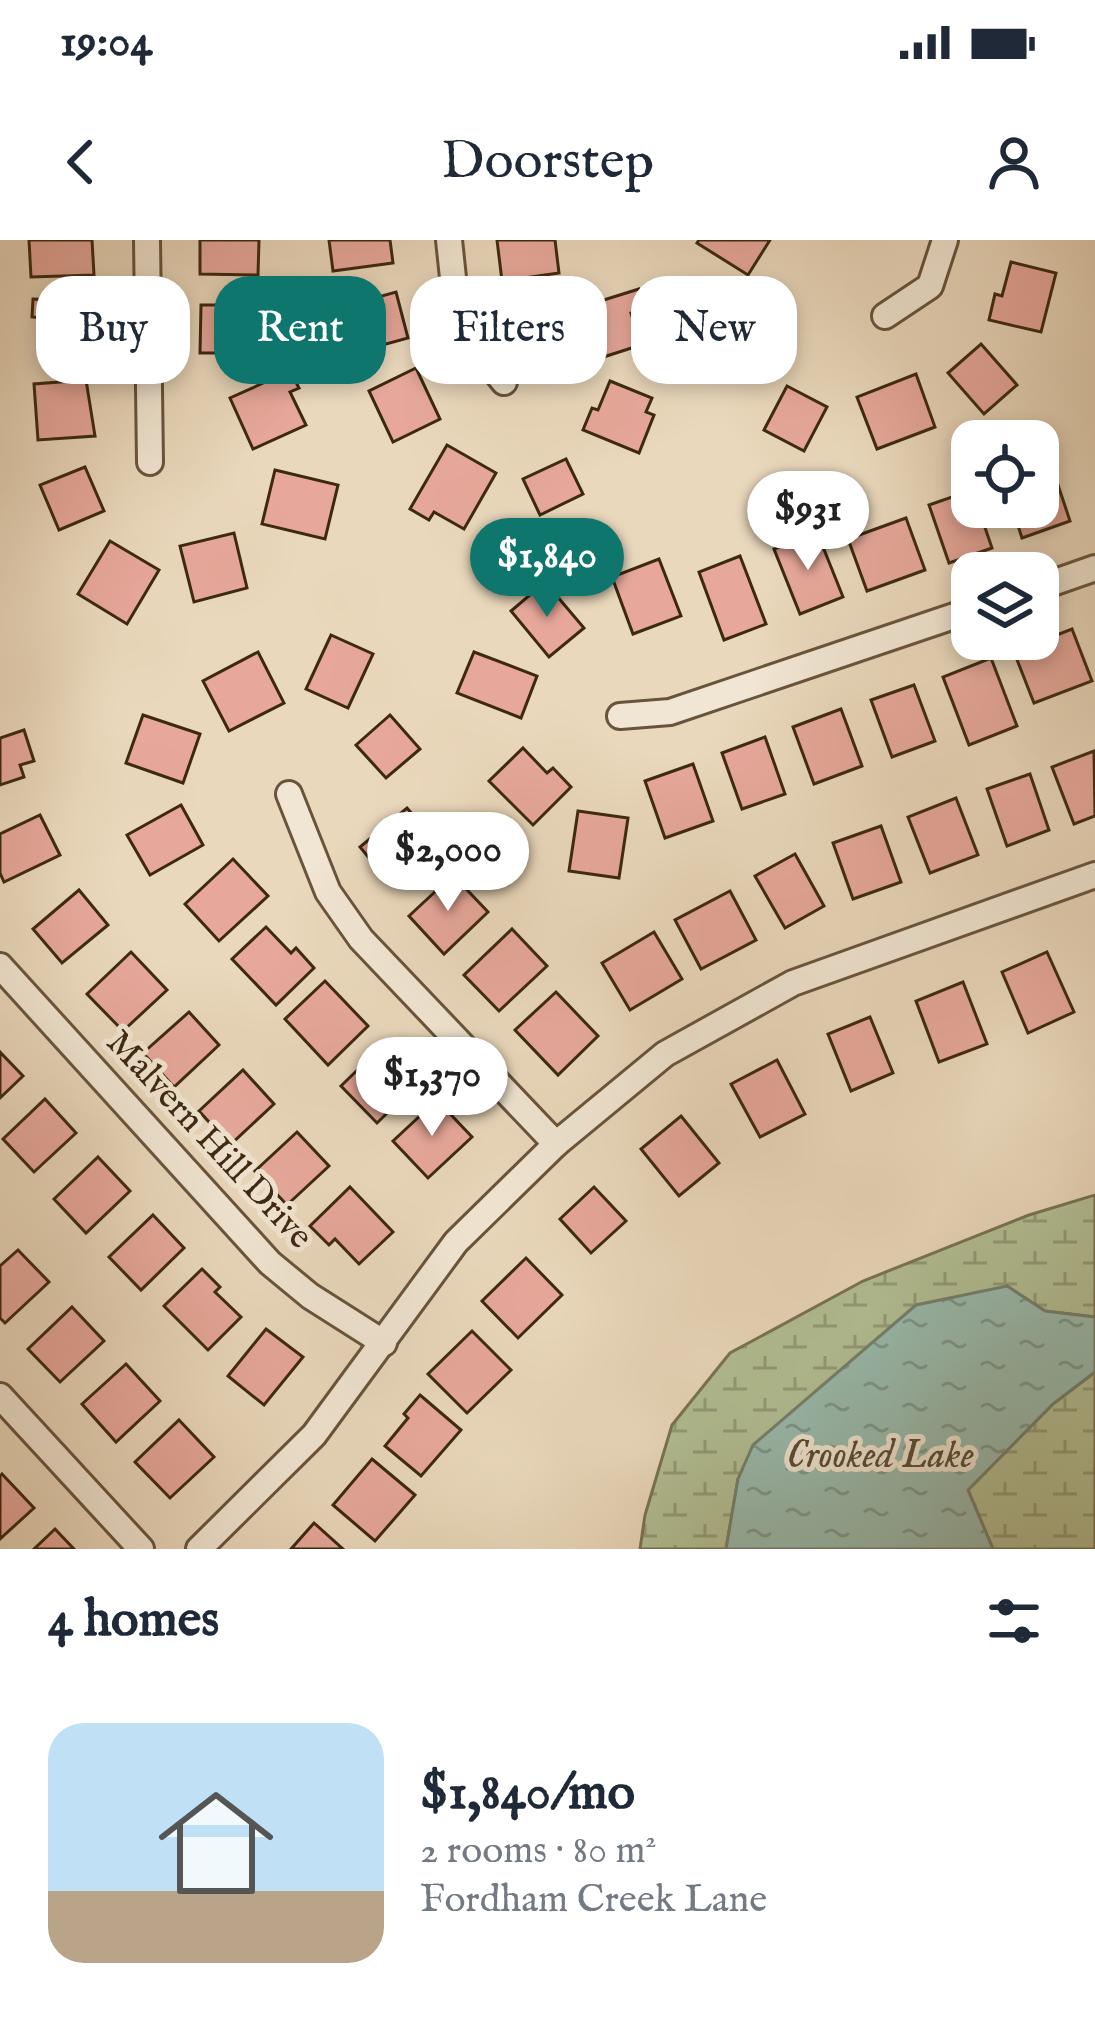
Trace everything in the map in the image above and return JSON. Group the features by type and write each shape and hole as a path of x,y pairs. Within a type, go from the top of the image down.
{"street":[{"path":"147,240 150,462"},
{"path":"449,240 453,276"},
{"path":"884,316 930,286 945,240"},
{"path":"1059,581 1095,568"},
{"path":"620,716 670,712 951,617"},
{"path":"289,794 328,892 361,939 556,1144"},
{"path":"199,1549 314,1435 456,1242 556,1144 665,1054 793,983 1095,875"},
{"name":"Malvern Hill Drive","path":"0,966 270,1263 310,1296 384,1343"},
{"path":"0,1396 141,1549"}],"green space":[{"path":"1095,1195 1095,1317 1045,1311 1007,1286 738,1479 726,1549 640,1549 645,1515 672,1425 730,1353 863,1281 1029,1215"},
{"path":"1095,1372 1095,1549 993,1549 968,1490 1053,1404"}],"water":[{"name":"Crooked Lake","path":"1007,1286 1045,1311 1095,1317 1095,1372 1053,1404 968,1490 993,1549 726,1549 738,1479 753,1445 916,1305"}],"building":[{"path":"29,240 92,240 94,275 31,277"},
{"path":"200,240 259,240 258,275 200,274"},
{"path":"329,240 390,240 393,263 333,271"},
{"path":"497,240 555,240 559,273 501,276"},
{"path":"770,240 748,275 697,243"},
{"path":"1011,262 1056,273 1041,332 989,320 995,294 1002,296"},
{"path":"631,291 631,348 607,356 607,299"},
{"path":"396,292 408,338 386,344 386,295"},
{"path":"201,305 214,305 214,353 200,353"},
{"path":"981,344 1017,385 984,414 948,373"},
{"path":"410,371 410,384 424,384 440,419 393,442 369,391"},
{"path":"916,374 935,427 877,449 857,397"},
{"path":"610,381 652,398 646,412 654,415 639,453 583,430"},
{"path":"34,384 87,384 95,436 38,440"},
{"path":"261,384 297,384 299,388 290,392 306,425 253,449 230,398"},
{"path":"787,386 827,407 804,451 764,430"},
{"path":"447,445 496,473 464,529 434,512 429,520 410,509"},
{"path":"566,459 583,494 540,515 523,479"},
{"path":"85,467 104,511 59,530 40,485"},
{"path":"275,470 338,485 325,539 262,524"},
{"path":"1059,488 1070,521 1059,525"},
{"path":"951,497 951,528 985,528 992,548 951,552 949,563 929,505"},
{"path":"906,518 925,570 867,591 848,539"},
{"path":"1019,528 1050,528 1022,538"},
{"path":"817,532 843,597 800,614 774,549"},
{"path":"234,533 247,588 194,602 180,546"},
{"path":"110,541 159,570 127,624 78,594"},
{"path":"740,556 766,624 724,640 699,572"},
{"path":"659,559 681,616 633,634 612,577"},
{"path":"545,582 584,628 549,657 511,611"},
{"path":"1072,629 1092,681 1034,703 1017,660 1059,660 1059,634"},
{"path":"331,635 373,654 348,708 306,689"},
{"path":"258,652 284,703 229,731 203,681"},
{"path":"474,652 537,676 521,718 457,693"},
{"path":"992,660 1017,726 969,745 943,677"},
{"path":"914,685 935,741 892,757 871,700"},
{"path":"841,709 862,766 814,784 793,727"},
{"path":"143,715 200,734 183,783 126,763"},
{"path":"390,715 420,749 386,778 356,745"},
{"path":"24,730 34,761 20,765 24,777 0,785 0,738"},
{"path":"765,737 785,794 742,809 722,753"},
{"path":"523,748 547,773 553,768 571,787 533,825 489,781"},
{"path":"1094,751 1095,816 1074,824 1052,767"},
{"path":"693,764 713,821 665,838 645,781"},
{"path":"1030,774 1049,830 1007,846 987,789"},
{"path":"956,798 978,855 930,873 908,817"},
{"path":"181,805 203,845 150,875 127,835"},
{"path":"407,808 436,842 389,882 360,847"},
{"path":"578,811 628,818 619,878 569,871"},
{"path":"40,815 60,855 4,882 0,834"},
{"path":"881,826 901,882 853,899 833,843"},
{"path":"795,854 824,906 785,928 755,876"},
{"path":"233,859 268,896 219,941 185,904"},
{"path":"453,875 488,912 444,954 409,916"},
{"path":"79,890 108,925 62,963 33,929"},
{"path":"730,891 756,940 701,969 675,920"},
{"path":"266,927 314,968 276,1005 232,959"},
{"path":"512,929 547,966 499,1011 464,975"},
{"path":"654,932 682,979 630,1010 602,963"},
{"path":"131,952 167,990 123,1031 87,994"},
{"path":"1047,952 1074,1012 1028,1033 1002,972"},
{"path":"325,981 368,1026 328,1065 285,1019"},
{"path":"963,982 987,1044 939,1062 916,1001"},
{"path":"556,992 598,1036 558,1075 515,1030"},
{"path":"189,1012 219,1045 174,1087 143,1053"},
{"path":"870,1017 893,1073 851,1091 828,1034"},
{"path":"385,1043 421,1080 377,1123 341,1086"},
{"path":"0,1052 23,1076 0,1098"},
{"path":"777,1060 805,1114 760,1137 731,1084"},
{"path":"243,1070 274,1104 230,1145 199,1111"},
{"path":"45,1099 76,1133 34,1172 3,1139"},
{"path":"437,1100 472,1137 428,1178 393,1141"},
{"path":"681,1116 719,1163 679,1196 641,1149"},
{"path":"297,1132 329,1166 287,1205 255,1171"},
{"path":"98,1157 130,1191 86,1233 54,1199"},
{"path":"350,1187 393,1232 359,1264 335,1239 329,1245 310,1226"},
{"path":"594,1187 626,1221 591,1253 560,1219"},
{"path":"153,1215 184,1248 141,1290 109,1257"},
{"path":"18,1250 49,1282 5,1323 0,1318 0,1266"},
{"path":"526,1258 562,1295 518,1338 482,1301"},
{"path":"202,1269 220,1287 215,1292 241,1317 208,1350 164,1306"},
{"path":"72,1307 104,1341 60,1382 28,1349"},
{"path":"266,1329 303,1357 264,1405 228,1376"},
{"path":"472,1331 511,1370 467,1413 428,1374"},
{"path":"126,1364 160,1401 116,1442 82,1404"},
{"path":"420,1395 461,1430 421,1476 385,1446"},
{"path":"179,1420 214,1457 170,1498 135,1462"},
{"path":"372,1459 415,1495 375,1541 333,1505"},
{"path":"0,1476 34,1508 0,1539"},
{"path":"314,1523 343,1549 291,1549"},
{"path":"55,1529 74,1549 34,1549"}]}
